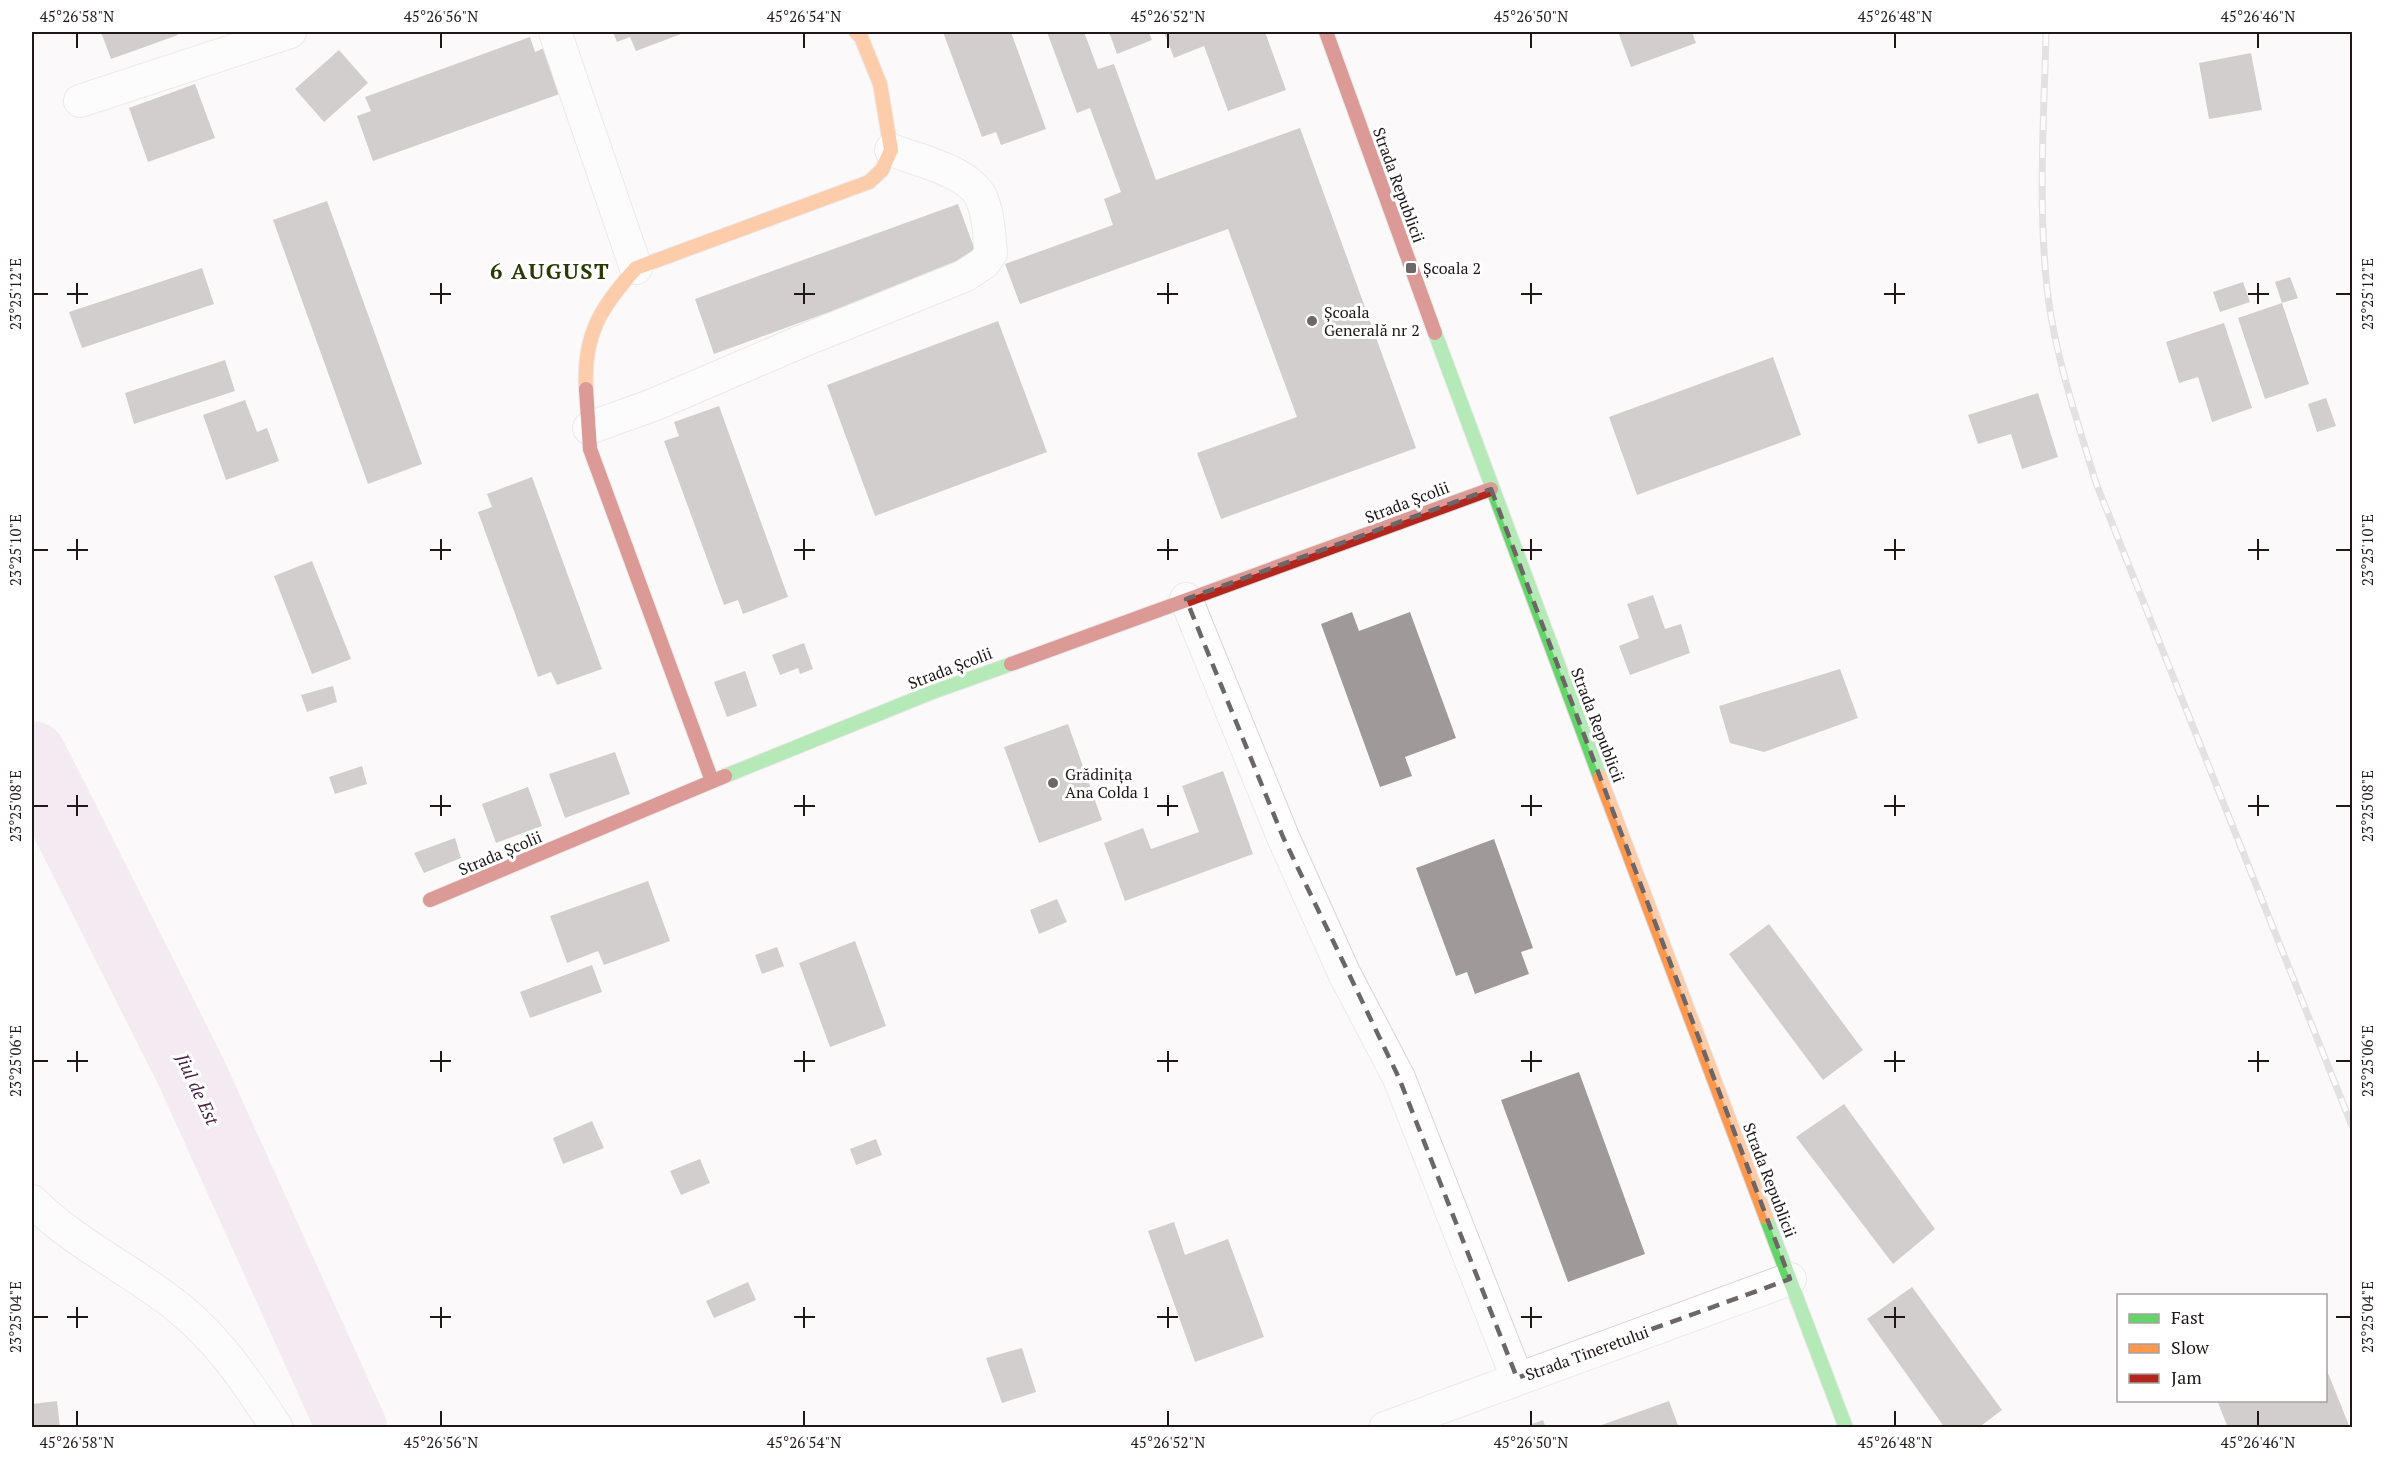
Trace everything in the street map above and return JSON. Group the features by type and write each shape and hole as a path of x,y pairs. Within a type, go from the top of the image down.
{"street":[{"path":"80,101 290,32"},
{"path":"555,32 636,267"},
{"path":"712,781 590,449 585,368 596,320 615,291 636,267 869,182 882,170 891,150 880,84 861,37 856,32"},
{"name":"Strada Republicii","path":"1326,32 1491,489 1846,1428"},
{"path":"589,428 653,405 800,342 964,276 984,263 991,253 988,222 981,196 960,175 891,150"},
{"name":"Strada Școlii","path":"430,900 712,781 930,693 1491,489"},
{"path":"1186,599 1283,837 1344,973 1399,1078 1517,1378"},
{"path":"32,1201 42,1212 180,1309 221,1346 277,1428"},
{"name":"Strada Tineretului","path":"1385,1428 1790,1279"}],"highlighted area":[{"path":"1491,489 1790,1279 1517,1378 1399,1078 1283,837 1186,599"}],"building":[{"path":"101,32 176,32 178,35 111,59"},
{"path":"613,32 680,32 681,34 636,51 630,37 617,42"},
{"path":"943,32 1011,32 1046,129 1001,145 996,132 982,137"},
{"path":"1047,32 1084,32 1098,69 1114,64 1156,180 1300,128 1416,448 1221,519 1197,453 1297,417 1228,229 1020,304 1005,264 1113,225 1104,199 1121,192 1090,108 1077,113"},
{"path":"1109,32 1149,32 1152,40 1117,54"},
{"path":"1164,32 1265,32 1286,90 1228,111 1204,46 1174,58"},
{"path":"1618,32 1692,32 1696,43 1631,67"},
{"path":"530,37 535,52 549,46 565,92 373,161 357,116 371,111 365,97"},
{"path":"339,50 368,83 324,122 295,89"},
{"path":"2251,53 2262,110 2209,119 2199,63"},
{"path":"195,84 215,138 148,162 129,108"},
{"path":"327,201 422,464 368,484 273,220"},
{"path":"958,204 978,258 714,354 695,299"},
{"path":"202,268 214,304 82,348 69,312"},
{"path":"2290,277 2298,298 2282,303 2275,282"},
{"path":"2243,282 2250,302 2220,312 2213,292"},
{"path":"2282,303 2309,384 2265,399 2238,318"},
{"path":"998,321 1047,452 875,516 827,385"},
{"path":"2224,323 2252,408 2212,422 2198,377 2179,383 2166,342"},
{"path":"1773,357 1801,435 1637,495 1609,417"},
{"path":"225,360 235,391 134,424 125,393"},
{"path":"2038,393 2058,457 2022,469 2011,434 1978,444 1968,415"},
{"path":"2326,398 2336,426 2317,432 2308,404"},
{"path":"245,400 257,432 267,428 279,461 226,480 203,415"},
{"path":"719,406 788,597 743,614 738,600 724,605 664,441 679,436 674,422"},
{"path":"532,477 602,669 557,685 551,672 538,677 478,512 492,507 487,494"},
{"path":"312,561 351,659 312,674 274,576"},
{"path":"1653,595 1665,629 1681,624 1690,653 1630,675 1619,646 1639,638 1627,604"},
{"path":"1352,612 1359,631 1410,612 1456,738 1405,757 1412,776 1380,787 1321,624"},
{"path":"804,643 813,669 800,674 798,668 780,675 772,655"},
{"path":"1840,669 1858,718 1764,752 1730,743 1719,706"},
{"path":"745,671 757,706 727,717 714,682"},
{"path":"333,686 337,702 307,712 301,695"},
{"name":"Grădinița Ana Colda 1","path":"1068,724 1102,820 1039,843 1004,747"},
{"path":"615,752 630,794 565,818 549,774"},
{"path":"362,766 367,784 335,794 329,777"},
{"path":"1223,771 1253,854 1125,901 1104,843 1143,828 1151,849 1199,832 1182,786"},
{"path":"528,787 542,826 496,843 482,804"},
{"path":"455,838 461,858 424,873 414,853"},
{"path":"1494,839 1533,948 1521,952 1529,974 1475,994 1467,972 1456,976 1416,868"},
{"path":"648,881 670,941 604,965 598,951 567,963 550,916"},
{"path":"1057,899 1067,922 1039,934 1030,910"},
{"path":"1769,924 1863,1050 1823,1080 1729,954"},
{"path":"855,941 886,1026 830,1047 799,963"},
{"path":"777,947 784,966 762,974 755,955"},
{"path":"592,965 602,992 530,1018 520,992"},
{"path":"1579,1072 1645,1254 1568,1282 1501,1100"},
{"path":"1844,1104 1935,1229 1893,1264 1796,1137"},
{"path":"592,1121 604,1148 563,1164 553,1138"},
{"path":"876,1139 882,1155 856,1165 850,1149"},
{"path":"700,1159 710,1183 681,1195 670,1171"},
{"path":"1174,1222 1185,1255 1228,1239 1264,1337 1195,1362 1148,1231"},
{"path":"748,1282 756,1300 714,1318 706,1301"},
{"path":"1912,1287 2002,1410 1978,1428 1945,1428 1867,1319"},
{"path":"1022,1348 1036,1392 1002,1403 986,1358"},
{"path":"2327,1370 2350,1428 2228,1428 2218,1402 2327,1402"},
{"path":"57,1401 60,1428 32,1428 32,1404"},
{"path":"1669,1401 1679,1428 1596,1428 1596,1427"},
{"path":"1543,1420 1546,1428 1523,1428 1523,1427"}],"waterway":[{"name":"Jiul de Est","path":"32,756 191,1072 352,1428"}],"railway":[{"path":"2046,32 2042,160 2044,256 2050,312 2067,386 2096,483 2352,1126"}],"traffic: fast":[{"path":"1435,333 1600,777"},
{"path":"725,776 930,693 1011,664"},
{"path":"1766,1217 1846,1428"}],"traffic: slow":[{"path":"586,389 588,352 597,322 613,296 636,268 869,182 882,170 891,150 880,84 861,37 856,32"},
{"path":"1600,777 1766,1217"}],"traffic: jam":[{"path":"1326,32 1435,333"},
{"path":"586,389 590,449 712,781"},
{"path":"1011,664 1491,489"},
{"path":"430,900 725,776"}],"place":[{"name":"Școala 2","path":"1411,268"},
{"name":"Școala Generală nr 2","path":"1312,321"},
{"name":"Grădinița Ana Colda 1","path":"1053,783"}],"district":[{"name":"6 AUGUST","path":"550,270"}]}
